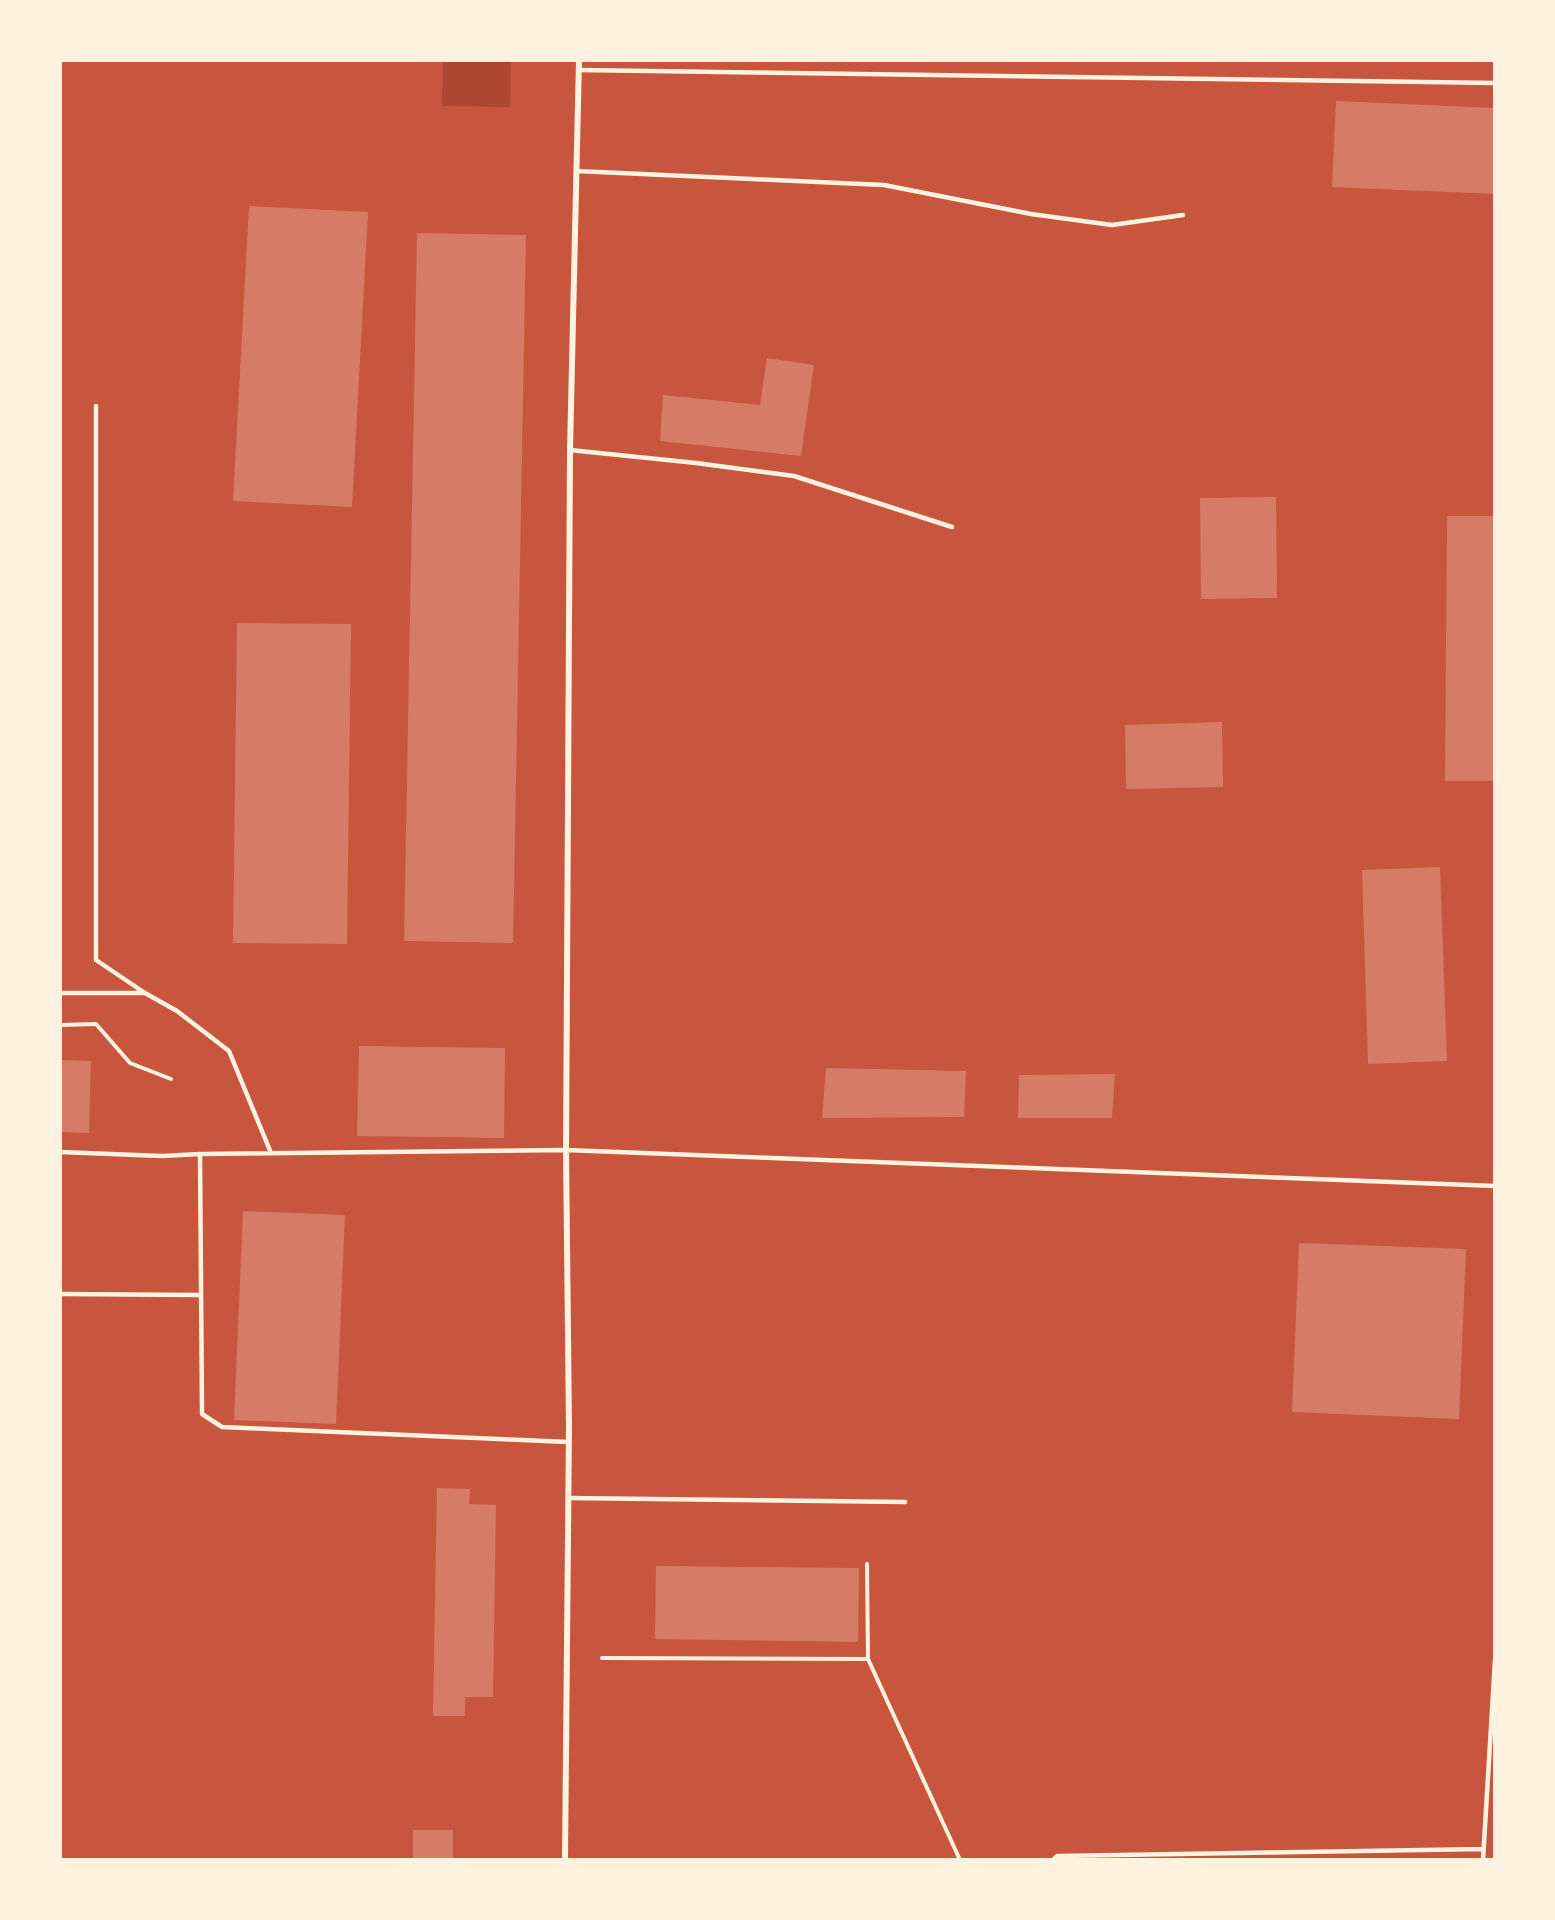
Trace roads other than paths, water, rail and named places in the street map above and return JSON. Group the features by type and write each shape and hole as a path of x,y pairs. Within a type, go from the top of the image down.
{"street":[{"path":"565,1860 570,450 579,60"}],"lane":[{"path":"579,70 1495,83"},
{"path":"576,171 884,185 1031,214 1112,225 1183,215"},
{"path":"96,406 96,960 145,993 177,1011 229,1051 271,1153"},
{"path":"570,450 696,462 794,476 952,526"},
{"path":"60,993 145,993"},
{"path":"60,1152 162,1156 566,1150 1495,1186"},
{"path":"200,1154 202,1414 222,1427 568,1442"},
{"path":"60,1294 200,1295"},
{"path":"568,1498 905,1502"},
{"path":"1483,1860 1495,1660"},
{"path":"1053,1860 1057,1856 1483,1849"}]}
